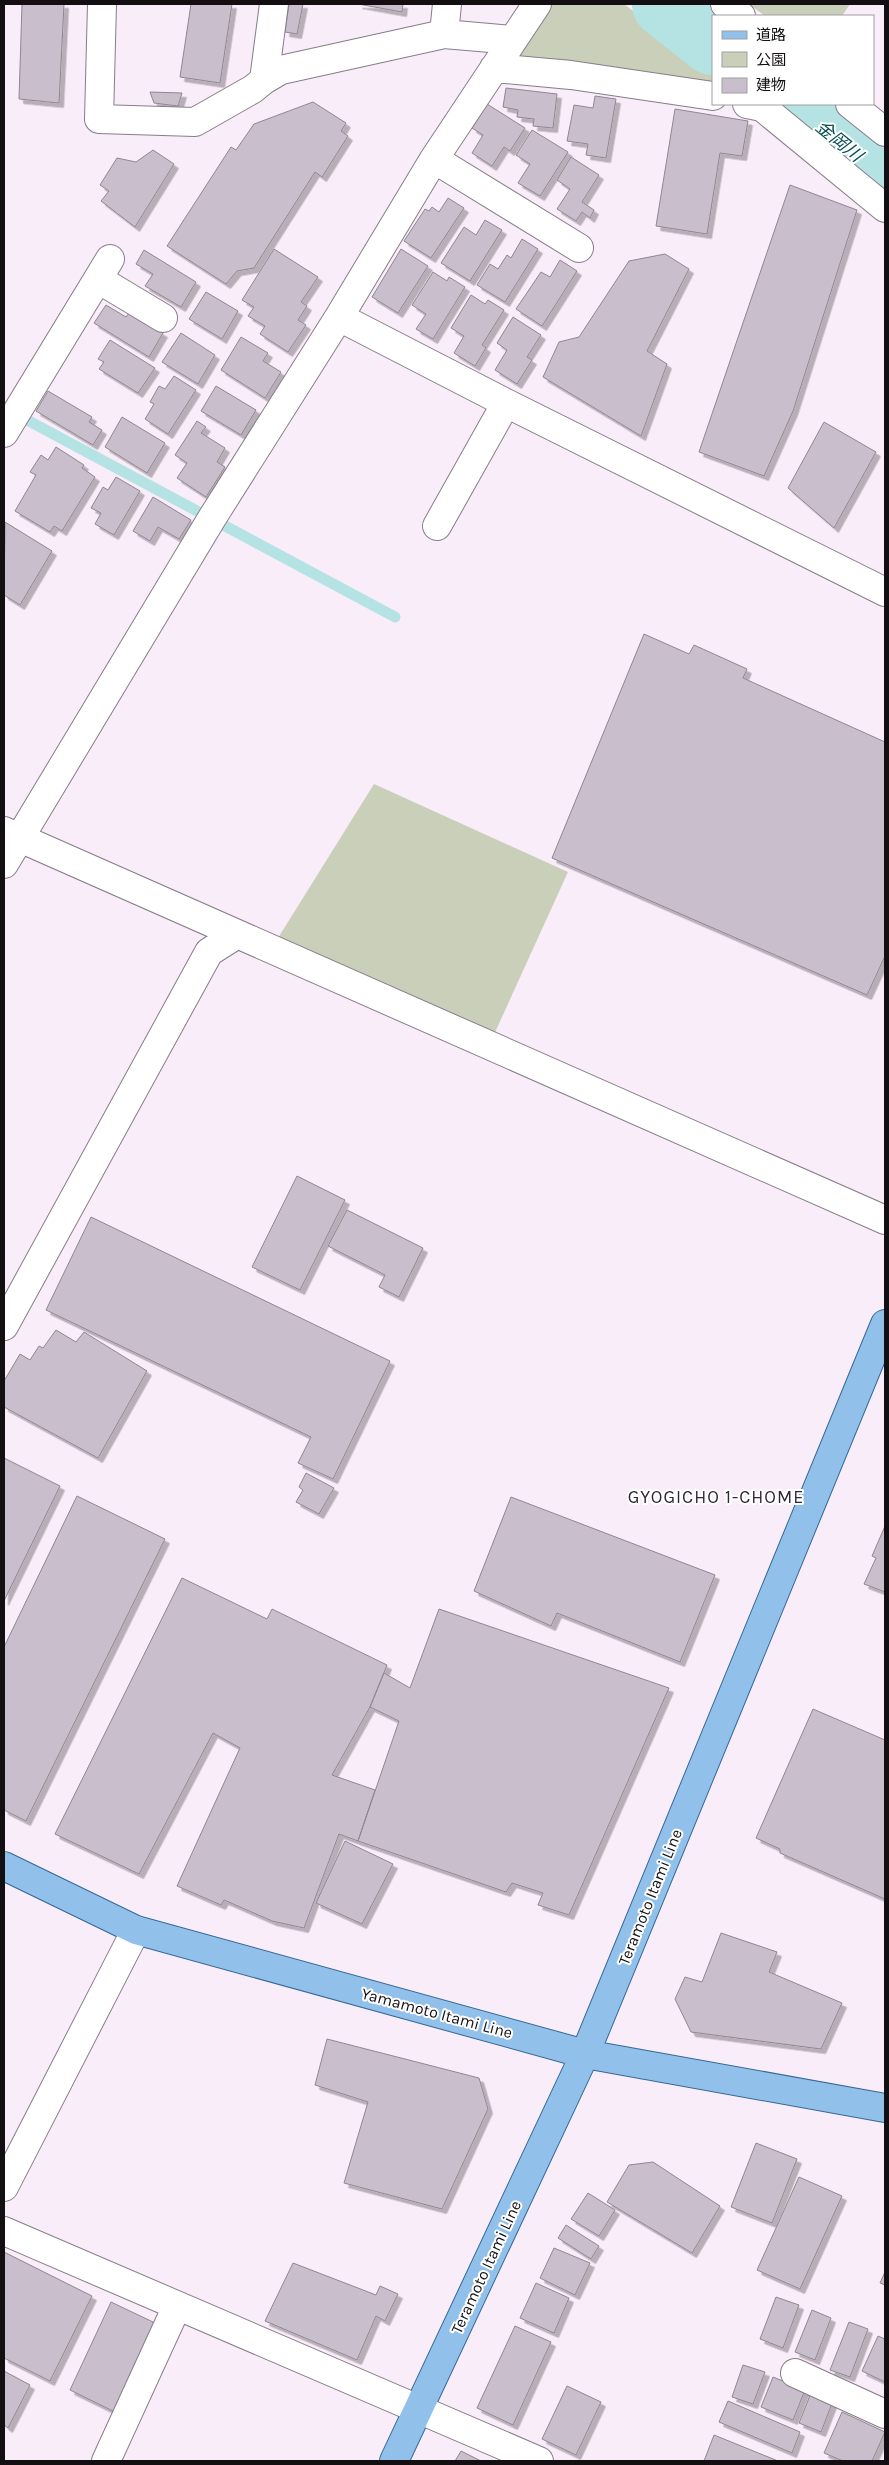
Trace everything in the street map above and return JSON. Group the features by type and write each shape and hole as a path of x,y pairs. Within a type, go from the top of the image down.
{"main road":[{"name":"Teramoto Itami Line","path":"394,2461 420,2410 585,2054 885,1324"},
{"name":"Yamamoto Itami Line","path":"4,1866 136,1930 585,2054 885,2108"}],"street":[{"path":"102,4 99,119 195,122 253,89 281,70 444,34 513,40"},
{"path":"264,80 274,4"},
{"path":"444,34 448,4"},
{"path":"4,864 11,835 339,317 434,158 537,4"},
{"path":"725,4 740,15"},
{"path":"494,68 571,75 712,96"},
{"path":"758,105 885,208"},
{"path":"851,105 885,132"},
{"path":"434,158 579,248"},
{"path":"4,433 104,269 162,318"},
{"path":"339,317 506,403 885,592"},
{"path":"437,526 506,403"},
{"path":"11,835 885,1220"},
{"path":"4,1326 209,952 236,935"},
{"path":"4,2187 136,1930"},
{"path":"4,2232 539,2461"},
{"path":"106,2461 177,2306"},
{"path":"795,2373 885,2414"}],"green space":[{"path":"548,4 624,4 712,72 712,90 511,66"},
{"path":"749,4 850,4 843,15 764,15"},
{"path":"374,784 568,872 492,1039 278,938"}],"building":[{"path":"22,4 64,4 59,103 19,99"},
{"path":"191,4 232,4 220,83 180,77"},
{"path":"289,4 303,4 297,34 285,32"},
{"path":"358,4 403,4 402,12"},
{"path":"506,88 557,94 553,128 533,126 534,119 517,117 518,110 503,107"},
{"path":"150,92 182,93 178,106 154,103"},
{"path":"595,96 616,99 606,158 586,155 588,144 567,141 574,105 593,108"},
{"path":"313,102 346,123 341,131 348,136 322,177 315,172 254,268 237,271 226,284 167,246 231,147 236,150 254,124"},
{"path":"487,104 525,128 510,151 504,147 492,166 472,153 483,135 472,128"},
{"path":"675,109 748,121 742,156 720,153 707,234 656,226"},
{"path":"532,130 568,152 540,196 518,183 530,164 516,155"},
{"path":"153,150 174,164 135,227 101,201 109,191 100,185 117,158 136,162"},
{"path":"571,157 599,175 582,202 594,210 590,218 582,212 576,221 557,209 570,189 557,180"},
{"path":"790,185 857,210 793,411 764,476 699,452"},
{"path":"448,198 464,208 431,258 404,241 425,209 429,211 432,207 439,212"},
{"path":"485,220 502,230 470,281 441,263 464,227 476,235"},
{"path":"522,239 538,249 505,302 477,285 490,264 498,269 507,255 511,258"},
{"path":"274,249 318,277 301,302 307,306 298,320 306,325 288,352 260,334 265,326 248,316 254,307 242,300"},
{"path":"401,249 428,266 398,313 372,297"},
{"path":"144,250 196,282 181,307 145,286 153,274 136,264"},
{"path":"665,254 689,269 647,351 667,364 641,436 543,377 559,342 579,337 629,261"},
{"path":"560,260 577,271 542,326 516,309 541,272 550,277"},
{"path":"433,272 447,281 449,277 465,287 433,339 416,329 426,314 412,305"},
{"path":"206,292 238,311 222,339 189,319"},
{"path":"471,295 485,304 488,300 504,310 482,345 486,348 475,366 454,353 464,336 451,328"},
{"path":"106,305 126,317 129,313 163,333 149,357 94,323"},
{"path":"513,317 541,335 527,357 532,360 517,384 495,370 507,350 497,343"},
{"path":"181,333 215,355 198,384 162,362"},
{"path":"241,337 268,353 263,361 281,372 265,398 221,370"},
{"path":"110,340 155,368 138,393 99,369 104,362 98,359"},
{"path":"174,376 196,390 168,434 145,419 154,404 150,402 159,386 165,389"},
{"path":"216,386 256,410 241,435 201,411"},
{"path":"48,391 92,417 89,422 102,430 93,445 36,411"},
{"path":"122,417 165,443 147,473 105,447"},
{"path":"197,421 206,427 201,433 225,448 217,462 225,467 206,497 177,478 187,463 175,455"},
{"path":"824,422 876,452 834,528 788,488"},
{"path":"56,447 84,465 82,468 95,477 62,531 54,526 50,532 15,511 36,475 30,472 41,455 48,460"},
{"path":"116,477 140,491 114,535 95,524 101,513 91,508 103,487 108,490"},
{"path":"153,497 191,520 179,539 158,527 150,541 133,531"},
{"path":"5,522 52,551 20,605 4,595"},
{"path":"644,634 689,654 694,645 747,669 743,678 885,742 885,956 867,995 552,858"},
{"path":"297,1176 345,1200 300,1290 252,1267"},
{"path":"347,1210 423,1248 399,1297 379,1287 385,1275 328,1246"},
{"path":"91,1217 390,1361 333,1479 298,1463 311,1437 46,1310"},
{"path":"56,1330 76,1342 84,1332 147,1371 98,1458 4,1407 4,1381 20,1354 30,1360 39,1346 43,1348"},
{"path":"4,1458 60,1486 4,1601"},
{"path":"306,1473 334,1488 319,1514 296,1502 303,1490 299,1487"},
{"path":"77,1496 165,1539 26,1821 4,1810 4,1647"},
{"path":"511,1497 715,1575 680,1662 557,1613 551,1626 474,1591"},
{"path":"885,1526 885,1592 864,1584 876,1558 872,1556"},
{"path":"182,1578 267,1619 272,1609 387,1665 370,1707 332,1775 375,1790 358,1841 339,1834 304,1928 272,1921 224,1900 221,1905 177,1886 240,1748 213,1733 139,1874 55,1834"},
{"path":"439,1609 669,1688 569,1915 538,1905 543,1893 512,1883 506,1892 358,1841 399,1721 370,1707 384,1673 410,1688"},
{"path":"813,1709 885,1740 885,1899 780,1853 780,1849 756,1838"},
{"path":"345,1841 393,1864 362,1924 316,1903"},
{"path":"721,1933 777,1952 769,1972 842,2003 821,2049 691,2032 675,1999 685,1977 702,1982"},
{"path":"327,2039 479,2078 488,2109 442,2209 344,2183 368,2102 315,2085"},
{"path":"756,2143 797,2159 772,2223 731,2207"},
{"path":"653,2162 720,2206 692,2253 607,2202 629,2165"},
{"path":"799,2177 842,2196 800,2289 757,2270"},
{"path":"588,2193 615,2210 599,2236 571,2219"},
{"path":"566,2225 599,2246 591,2259 558,2238"},
{"path":"554,2248 590,2263 575,2295 540,2278"},
{"path":"4,2252 92,2296 50,2381 4,2358"},
{"path":"293,2263 376,2295 380,2286 398,2294 385,2321 376,2316 357,2360 265,2321"},
{"path":"885,2272 885,2285 880,2283"},
{"path":"536,2283 569,2298 554,2333 520,2318"},
{"path":"776,2297 799,2305 783,2348 760,2339"},
{"path":"111,2302 153,2322 156,2332 115,2412 70,2390"},
{"path":"812,2310 831,2318 815,2360 795,2352"},
{"path":"849,2322 868,2329 850,2377 830,2370"},
{"path":"515,2326 551,2342 513,2425 477,2408"},
{"path":"878,2336 885,2339 885,2382 862,2371"},
{"path":"743,2365 765,2372 753,2404 732,2397"},
{"path":"4,2371 30,2385 8,2428 4,2425"},
{"path":"773,2377 805,2390 793,2420 761,2407"},
{"path":"567,2386 601,2402 576,2455 542,2439"},
{"path":"811,2393 833,2401 821,2432 799,2423"},
{"path":"728,2401 800,2432 792,2453 719,2422"},
{"path":"842,2412 885,2432 872,2461 843,2461 824,2453"},
{"path":"714,2435 778,2461 704,2461"},
{"path":"461,2451 481,2461 455,2461"}],"waterway":[{"name":"金岡川","path":"666,4 712,40"},
{"name":"金岡川","path":"793,105 885,179"},
{"path":"14,413 395,617"}],"district":[{"name":"GYOGICHO 1-CHOME","path":"716,1497"}]}
